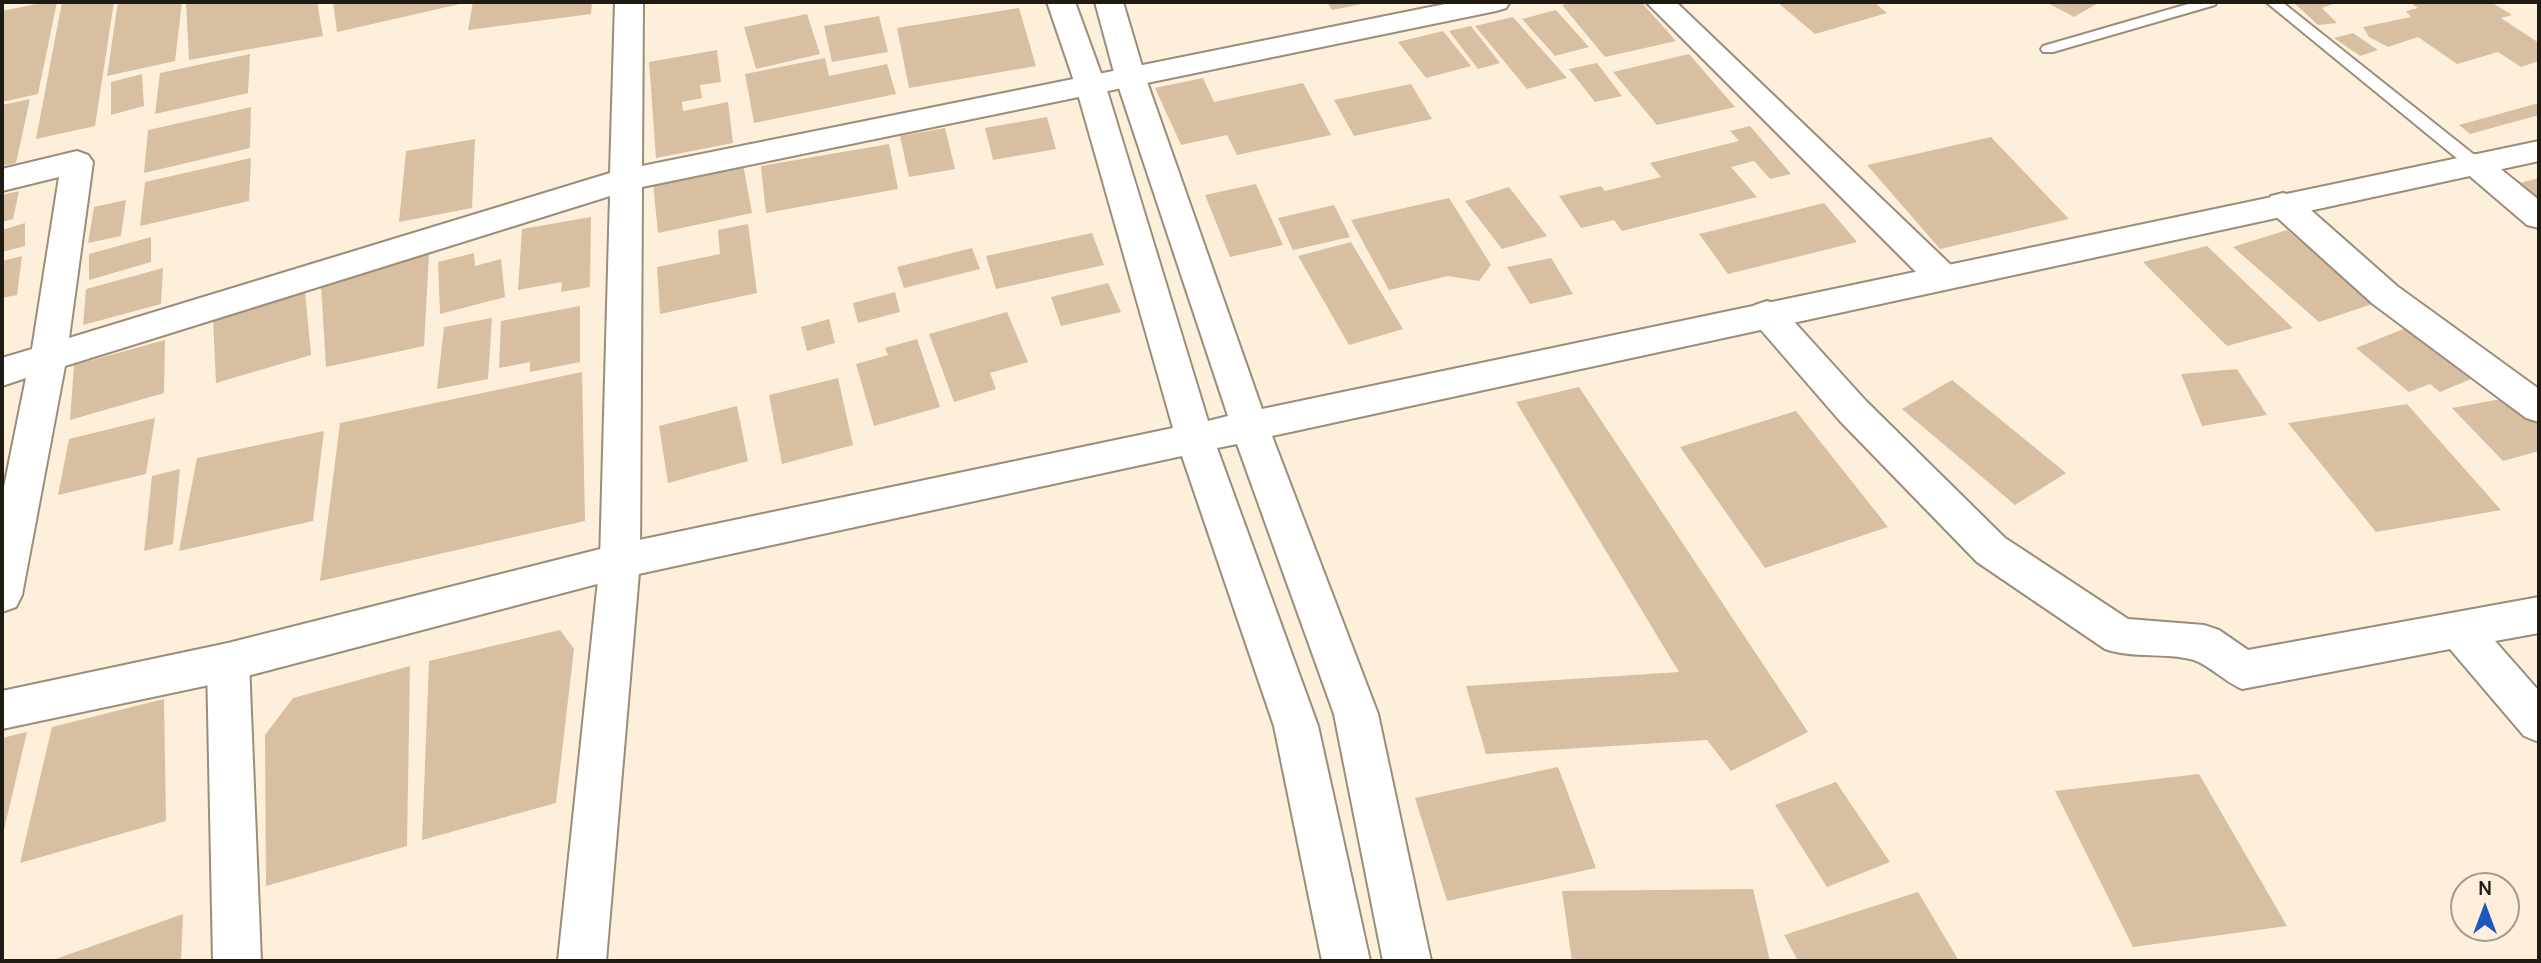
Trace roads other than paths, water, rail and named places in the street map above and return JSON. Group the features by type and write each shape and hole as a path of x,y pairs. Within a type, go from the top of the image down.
{"street":[{"path":"582,961 620,561 629,2"},
{"path":"1061,2 1091,87 1194,436 1296,726 1346,961"},
{"path":"1109,2 1130,76 1250,425 1356,714 1407,961"},
{"path":"2,372 625,180 1091,87 1130,76 1496,2"},
{"path":"1660,2 1942,277"},
{"path":"2,710 228,662 620,561 1194,436 2539,151"},
{"path":"2,180 77,162 48,359 2,595"},
{"path":"2476,165 2539,217"},
{"path":"2283,204 2385,295 2539,408"},
{"path":"1767,314 1853,411 1991,550 2120,636 2204,643 2242,670 2539,615"},
{"path":"2459,630 2539,722"},
{"path":"228,662 237,961"}],"lane":[{"path":"2048,49 2210,2"},
{"path":"2273,2 2476,165"}]}
